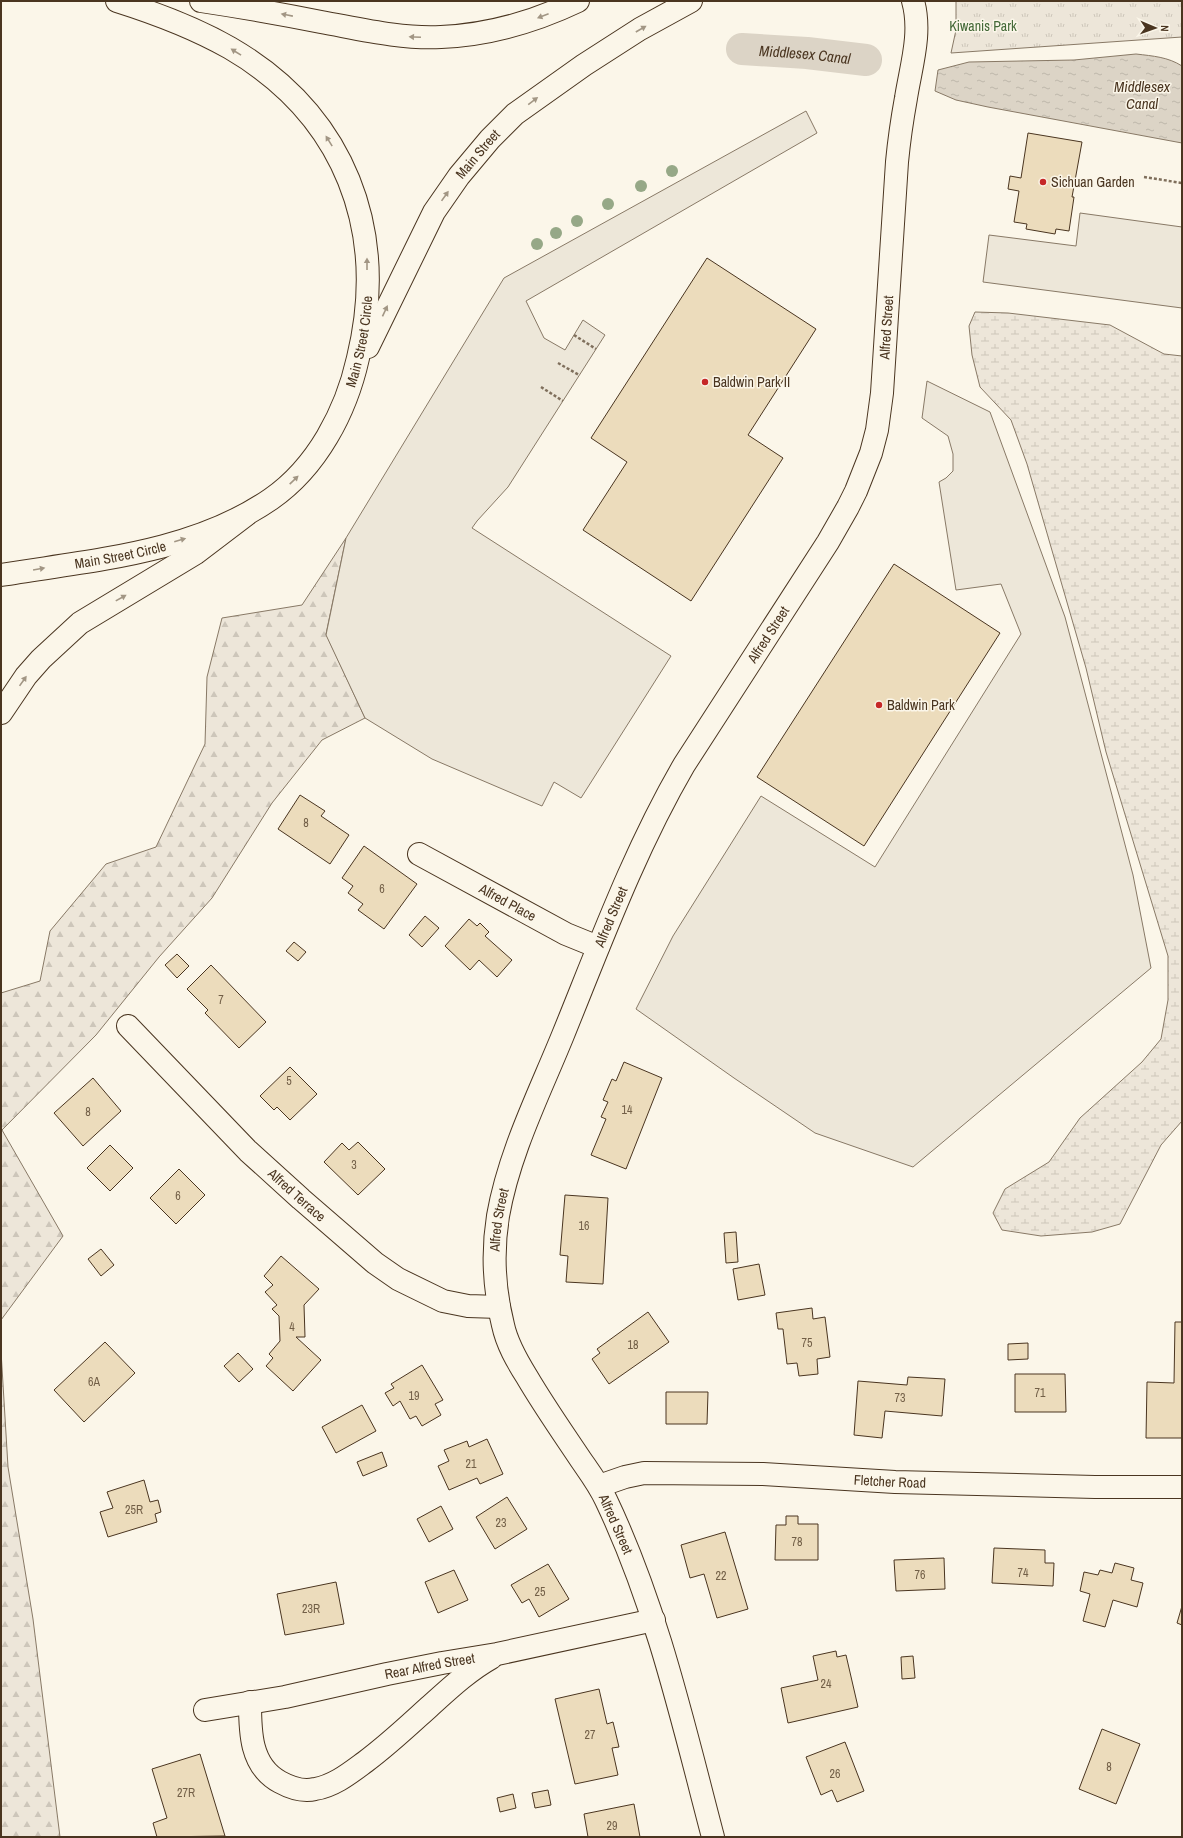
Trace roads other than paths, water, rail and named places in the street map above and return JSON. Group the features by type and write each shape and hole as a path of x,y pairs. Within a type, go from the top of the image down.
{"main road":[{"name":"Main Street Circle","path":"1,575 137,552 195,536 246,515 272,498 293,481 311,462 337,418 352,385 362,345 367,308 367,255 365,236 356,196 349,177 327,138 309,113 294,96 276,80 246,58 183,25 117,1"},
{"path":"200,1 281,14 393,35 441,37 468,34 531,21 578,1"},
{"name":"Main Street","path":"352,385 370,343 434,212 459,176 490,139 515,114 584,64 640,29 692,1"},
{"name":"Alfred Street","path":"713,1837 687,1736 654,1620 621,1533 599,1486 536,1392 519,1364 503,1330 495,1277 494,1258 498,1220 504,1186 521,1137 628,874 665,798 743,672 828,542 856,491 871,453 878,424 882,393 897,162 902,118 916,43 916,26 913,1"},
{"path":"1,713 26,676 41,659 80,623 196,553 246,515"},
{"name":"Alfred Place","path":"419,854 566,934 598,947"},
{"name":"Alfred Terrace","path":"128,1026 248,1151 301,1200 375,1263 398,1279 444,1301 468,1306 499,1307"},
{"name":"Fletcher Road","path":"599,1486 625,1477 644,1473 763,1474 895,1482 1095,1487 1182,1487"},
{"name":"Rear Alfred Street","path":"205,1710 285,1697 442,1663 497,1654 654,1620"},
{"path":"250,1702 250,1734 261,1765 275,1779 288,1786 298,1789 314,1790 328,1786 352,1772 389,1744 468,1672 497,1654"}],"water":[{"name":"Middlesex Canal","path":"1136,54 1166,59 1182,66 1182,143 988,107 956,100 935,91 938,70 969,62 1074,60"}],"waterway":[{"name":"Middlesex Canal","path":"742,49 807,53 866,60"}],"place":[{"name":"Sichuan Garden","path":"1043,182"},
{"name":"Baldwin Park II","path":"705,382"},
{"name":"Baldwin Park","path":"879,705"}],"park label":[{"name":"Kiwanis Park","path":"983,26"}]}
